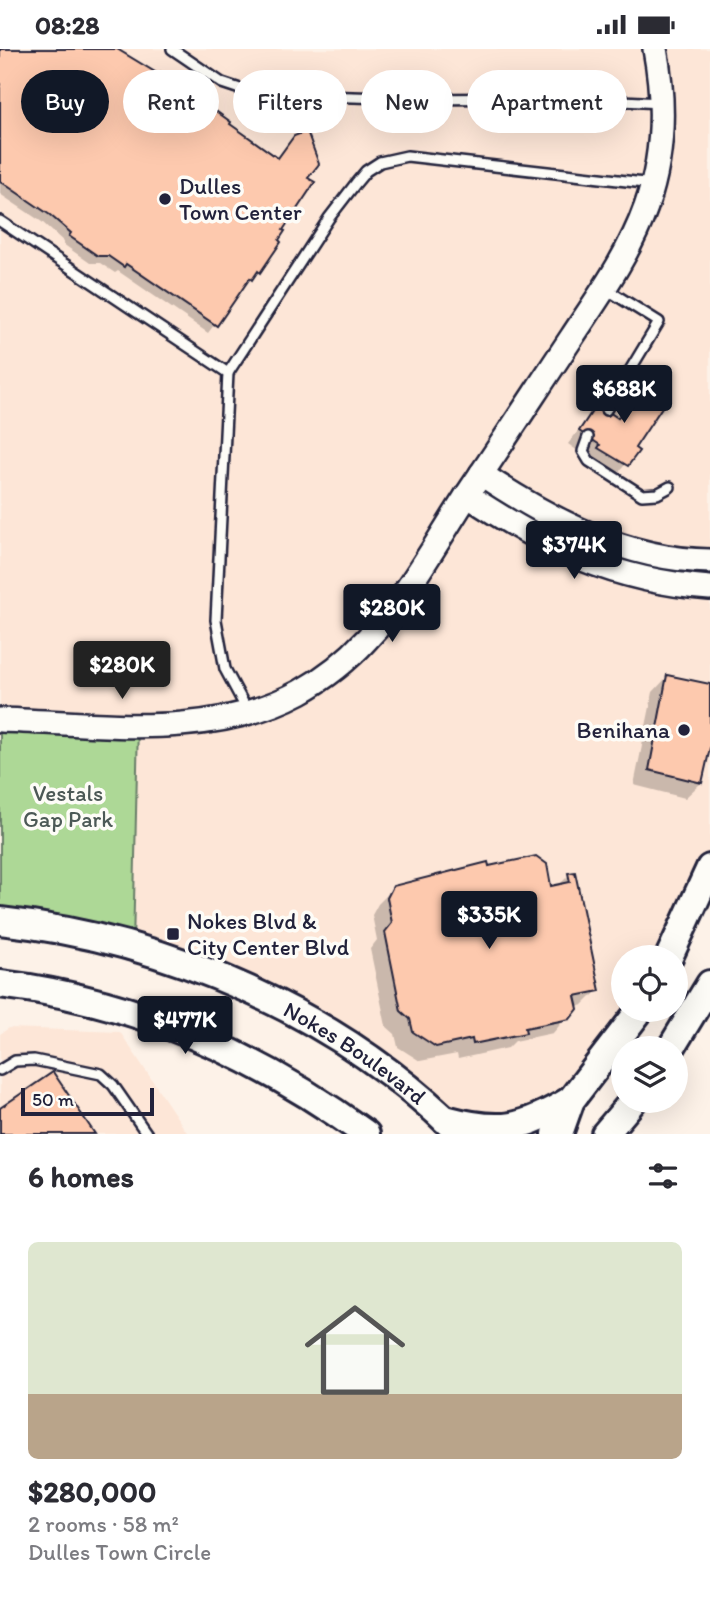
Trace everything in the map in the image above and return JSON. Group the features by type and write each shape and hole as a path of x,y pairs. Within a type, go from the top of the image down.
{"main road":[{"path":"675,945 710,868"},
{"name":"Nokes Boulevard","path":"0,921 55,929 133,947 245,989 351,1047 453,1127 504,1133 541,1120 571,1100"},
{"path":"0,983 82,997 201,1037 269,1070 366,1134"},
{"path":"678,1036 710,984"},
{"path":"556,1134 561,1128 571,1100 631,1022"},
{"path":"605,1134 623,1113"}],"street":[{"path":"0,720 180,725 248,713 300,692 360,647 389,612 604,288 632,240 653,184 664,103 655,49"},
{"path":"481,474 532,507 580,531 655,554 710,561"},
{"path":"467,495 518,529 575,558 649,581 710,588"}],"lane":[{"path":"172,49 222,83 255,94 418,99 566,98 664,103"},
{"path":"248,713 225,669 216,620 228,373 329,218 366,171 380,162 407,156 653,184"},
{"path":"0,221 228,373"},
{"path":"604,288 659,322 606,410"},
{"path":"588,437 583,451 589,461 642,495 657,494 670,487"},
{"path":"0,1070 15,1061 34,1060 101,1074 113,1085 147,1134"}],"shaded area":[{"name":"Dulles Town Center","path":"0,49 710,49 710,868 675,945 611,945 611,1022 632,1022 622,1036 611,1036 611,1053 556,1134 460,1134 383,1069 133,947 0,720"},
{"path":"9,1028 120,1032 188,1134 0,1134 0,1034"}],"green space":[{"name":"Vestals Gap Park","path":"0,720 138,724 133,947 0,921"}],"building":[{"name":"Dulles Town Center","path":"0,49 117,49 152,70 123,70 123,133 219,133 219,113 231,122 233,133 243,133 278,158 294,136 308,133 319,164 308,178 315,182 283,230 285,231 279,240 281,242 260,273 258,271 252,280 250,278 217,326 126,264 124,267 108,256 98,256 69,236 71,233 50,215 0,181"},
{"path":"640,384 666,401 635,448 639,451 628,466 598,448 600,445 579,431 597,404 618,418"},
{"name":"Benihana","path":"667,675 710,684 710,748 702,783 649,770"},
{"path":"536,856 547,864 551,886 570,882 568,873 575,872 600,991 575,996 578,1009 570,1019 525,1028 526,1033 473,1044 472,1039 436,1047 413,1032 410,1019 401,1011 385,932 392,923 387,898 393,886 488,862 489,866"},
{"path":"53,1072 95,1134 0,1134 0,1108"}],"place":[{"name":"Dulles Town Center","path":"165,199"},
{"name":"Benihana","path":"684,730"},
{"name":"Nokes Blvd & City Center Blvd","path":"173,934"}]}
